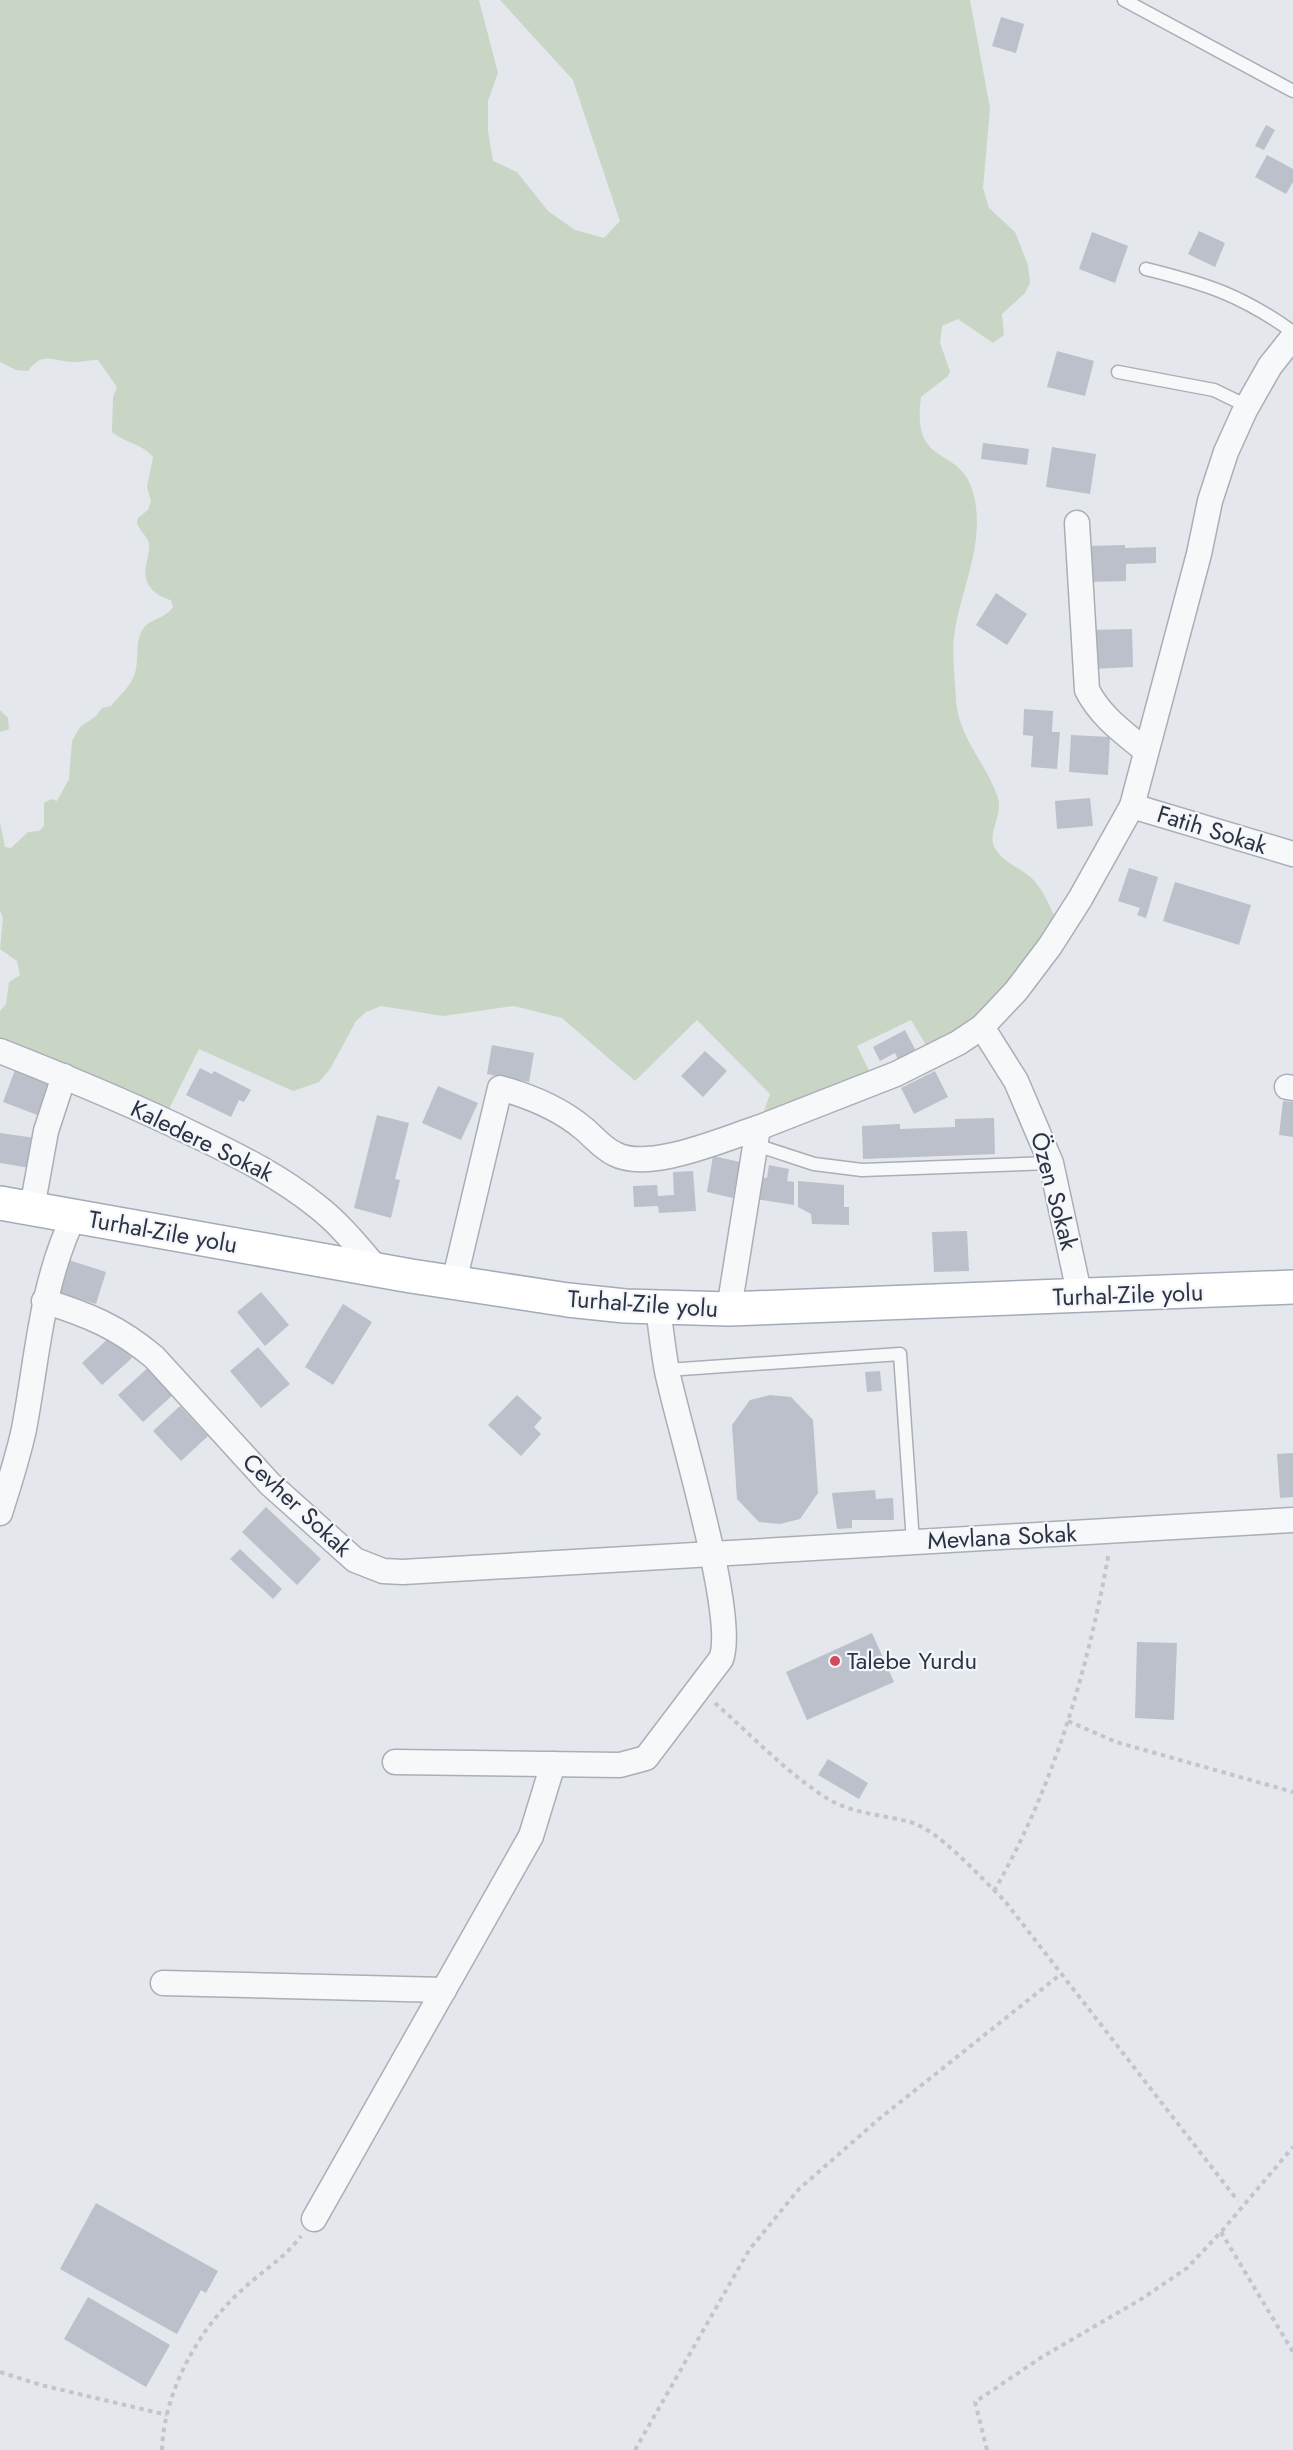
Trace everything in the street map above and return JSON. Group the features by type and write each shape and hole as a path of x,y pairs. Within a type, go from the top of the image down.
{"main road":[{"name":"Turhal-Zile yolu","path":"0,1203 453,1282 568,1300 658,1308 729,1309 1293,1287"}],"street":[{"path":"453,1282 500,1088 530,1096 558,1111 616,1155 646,1159 757,1136 896,1074 933,1057 982,1027 1016,991 1050,946 1080,899 1132,806 1199,554 1210,501 1226,452 1247,406 1270,366 1293,337"},
{"path":"1077,523 1087,690 1107,719 1146,751"},
{"name":"Fatih Sokak","path":"1132,806 1293,854"},
{"name":"Özen Sokak","path":"982,1027 1016,1081 1051,1163 1080,1297"},
{"name":"Kaledere Sokak","path":"0,1051 64,1076 203,1139 292,1187 347,1233 378,1270"},
{"path":"32,1209 46,1131 64,1076"},
{"path":"729,1309 757,1136"},
{"path":"0,1513 23,1431 44,1302 58,1249 74,1216"},
{"name":"Cevher Sokak","path":"44,1302 91,1316 114,1326 148,1352 270,1484 355,1560 370,1568 403,1572 712,1553"},
{"path":"395,1762 620,1765 646,1758 721,1659 726,1640 712,1553 667,1370 658,1308"},
{"name":"Mevlana Sokak","path":"712,1553 1293,1520"},
{"path":"314,2219 531,1836 553,1764"},
{"path":"163,1983 444,1990"}],"lane":[{"path":"1124,0 1293,91"},
{"path":"1146,269 1198,282 1234,295 1293,332"},
{"path":"1118,372 1214,390 1247,406"},
{"path":"757,1136 814,1164 862,1170 1051,1163"},
{"path":"667,1370 900,1354 914,1542"}],"path":[{"path":"994,1891 1032,1815 1068,1721 1096,1625 1113,1530"},
{"path":"699,1689 808,1784 832,1801 860,1811 912,1822 936,1837 994,1891 1238,2201"},
{"path":"1068,1721 1116,1742 1293,1792"},
{"path":"635,2450 749,2250 799,2189 879,2118 1061,1974"},
{"path":"987,2450 975,2402 1042,2356 1160,2286 1186,2268 1221,2232 1293,2147"},
{"path":"162,2450 170,2401 193,2352 219,2313 294,2245 314,2219"},
{"path":"1221,2232 1293,2352"},
{"path":"0,2372 41,2385 167,2415"}],"green space":[{"path":"0,0 479,0 498,73 488,101 488,131 493,161 517,172 548,211 575,230 604,238 620,221 573,80 500,0 970,0 990,108 983,188 989,208 1015,232 1028,265 1030,283 1025,293 1002,314 1004,335 993,343 958,319 942,326 940,343 950,371 948,376 921,397 920,420 923,436 930,446 958,467 967,477 973,492 977,527 975,545 953,647 956,698 961,725 998,798 999,811 993,835 994,846 1005,859 1039,886 1060,930 1016,991 933,1057 911,1020 857,1046 875,1083 758,1128 770,1094 697,1020 635,1081 562,1018 514,1006 443,1016 381,1006 366,1012 356,1021 330,1069 319,1082 293,1091 199,1049 164,1119 0,1051 0,1011 6,1004 9,982 20,975 17,961 0,949 3,918 0,911 0,822 5,847 11,848 28,832 39,831 44,826 44,803 51,799 57,801 69,779 72,741 80,727 96,716 102,708 111,706 126,688 136,670 140,634 149,623 166,614 173,607 171,600 160,596 148,584 145,573 149,543 137,523 138,518 148,510 151,501 147,487 153,457 144,449 112,432 113,397 117,387 98,360 66,362 44,359 28,371 16,370 0,362"},
{"path":"0,710 8,718 9,729 0,732"}],"building":[{"path":"1001,17 1024,24 1016,53 992,46"},
{"path":"1266,125 1275,130 1264,150 1255,146"},
{"path":"1267,155 1293,169 1293,182 1286,194 1255,177"},
{"path":"1199,231 1225,243 1215,267 1188,254"},
{"path":"1092,232 1128,246 1115,283 1079,269"},
{"path":"1057,351 1094,361 1085,396 1047,387"},
{"path":"983,443 1029,449 1027,465 981,459"},
{"path":"1052,447 1096,454 1090,494 1046,487"},
{"path":"1125,545 1125,548 1156,547 1156,563 1126,564 1126,581 1088,582 1087,546"},
{"path":"996,593 1027,614 1007,645 976,625"},
{"path":"1132,629 1133,667 1091,669 1090,630"},
{"path":"1024,709 1053,711 1052,732 1060,732 1057,769 1031,767 1033,736 1023,735"},
{"path":"1071,735 1110,737 1108,775 1069,772"},
{"path":"1090,798 1093,826 1057,829 1055,801"},
{"path":"1129,868 1158,877 1146,918 1137,915 1140,908 1118,901"},
{"path":"1175,882 1251,905 1239,945 1163,921"},
{"path":"905,1030 917,1053 899,1062 895,1053 880,1061 873,1047"},
{"path":"492,1045 534,1053 529,1082 487,1074"},
{"path":"705,1051 727,1071 703,1097 681,1076"},
{"path":"200,1068 212,1074 214,1071 251,1090 244,1102 239,1100 231,1117 186,1095"},
{"path":"15,1070 53,1084 40,1116 3,1102"},
{"path":"935,1071 948,1097 914,1114 901,1088"},
{"path":"438,1086 478,1103 461,1140 422,1123"},
{"path":"1283,1101 1293,1102 1293,1137 1279,1135"},
{"path":"377,1115 409,1123 395,1179 400,1180 391,1218 354,1208"},
{"path":"994,1118 995,1154 863,1159 862,1126 900,1124 900,1129 955,1127 955,1119"},
{"path":"0,1133 35,1138 30,1168 0,1163"},
{"path":"713,1156 740,1162 733,1198 707,1192"},
{"path":"769,1165 789,1169 787,1181 794,1182 794,1205 756,1199 759,1177 767,1178"},
{"path":"693,1171 696,1211 659,1213 658,1206 634,1207 633,1186 657,1185 658,1196 674,1195 673,1172"},
{"path":"798,1181 844,1185 844,1207 849,1207 849,1225 812,1224 811,1214 798,1207"},
{"path":"967,1231 969,1271 934,1272 932,1232"},
{"path":"69,1260 106,1272 96,1304 60,1293"},
{"path":"261,1292 289,1325 265,1346 237,1312"},
{"path":"343,1304 372,1322 333,1385 305,1367"},
{"path":"112,1335 132,1358 102,1385 82,1363"},
{"path":"258,1347 290,1384 261,1408 230,1371"},
{"path":"151,1365 176,1392 143,1422 118,1395"},
{"path":"880,1371 882,1391 867,1392 865,1372"},
{"path":"517,1395 542,1418 534,1427 541,1434 521,1456 488,1425"},
{"path":"770,1395 791,1397 813,1420 818,1493 800,1519 780,1524 759,1522 737,1499 732,1425 750,1400"},
{"path":"180,1406 208,1436 181,1461 153,1431"},
{"path":"1293,1453 1293,1497 1280,1498 1277,1454"},
{"path":"875,1490 876,1499 893,1498 894,1520 852,1520 852,1528 837,1529 832,1493"},
{"path":"266,1507 321,1559 297,1585 242,1532"},
{"path":"240,1549 282,1589 273,1599 230,1559"},
{"path":"872,1633 894,1682 807,1720 786,1672"},
{"path":"1137,1642 1177,1643 1174,1720 1135,1718"},
{"path":"828,1759 868,1783 859,1799 818,1775"},
{"path":"96,2203 218,2271 206,2293 201,2290 177,2334 60,2269"},
{"path":"88,2297 170,2345 146,2387 64,2339"}],"place":[{"name":"Talebe Yurdu","path":"835,1661"}]}
